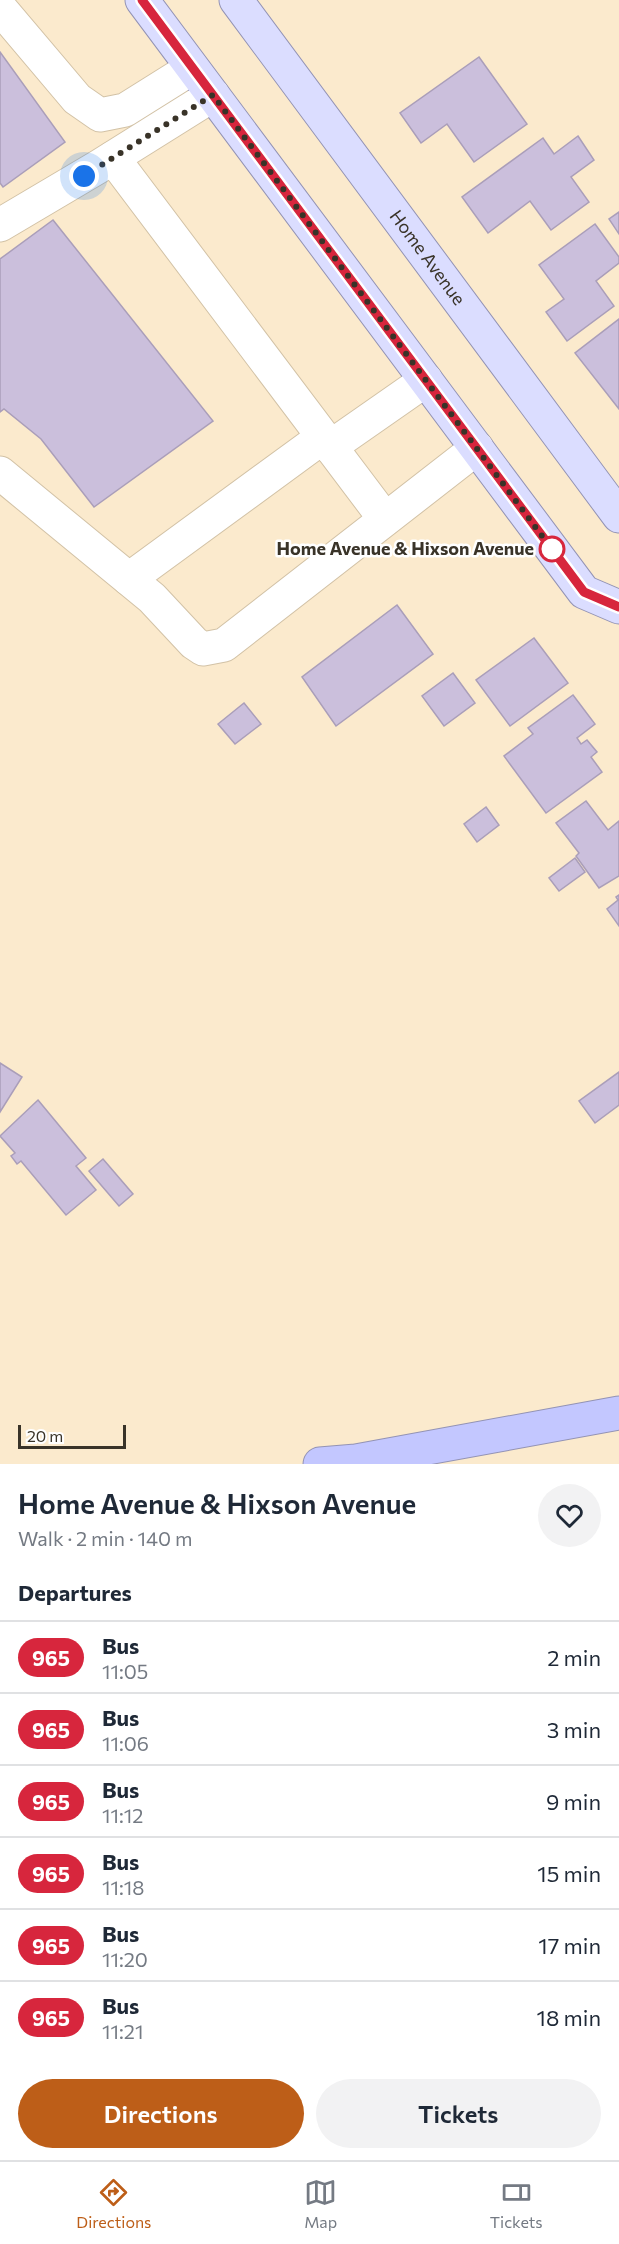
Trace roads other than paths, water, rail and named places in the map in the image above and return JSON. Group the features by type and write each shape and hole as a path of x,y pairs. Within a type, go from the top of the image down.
{"highway":[{"path":"320,1464 356,1461 619,1413"}],"main road":[{"path":"142,0 584,592 619,608"},
{"name":"Home Avenue","path":"236,0 619,516"}],"lane":[{"path":"0,8 77,99 100,115 125,110 192,68"},
{"path":"0,225 213,95"},
{"path":"113,158 385,519"},
{"path":"129,579 327,442 426,380"},
{"path":"0,473 152,598 194,643 204,649 224,645 477,448"}],"place":[{"name":"Home Avenue & Hixson Avenue","path":"552,549"}]}
